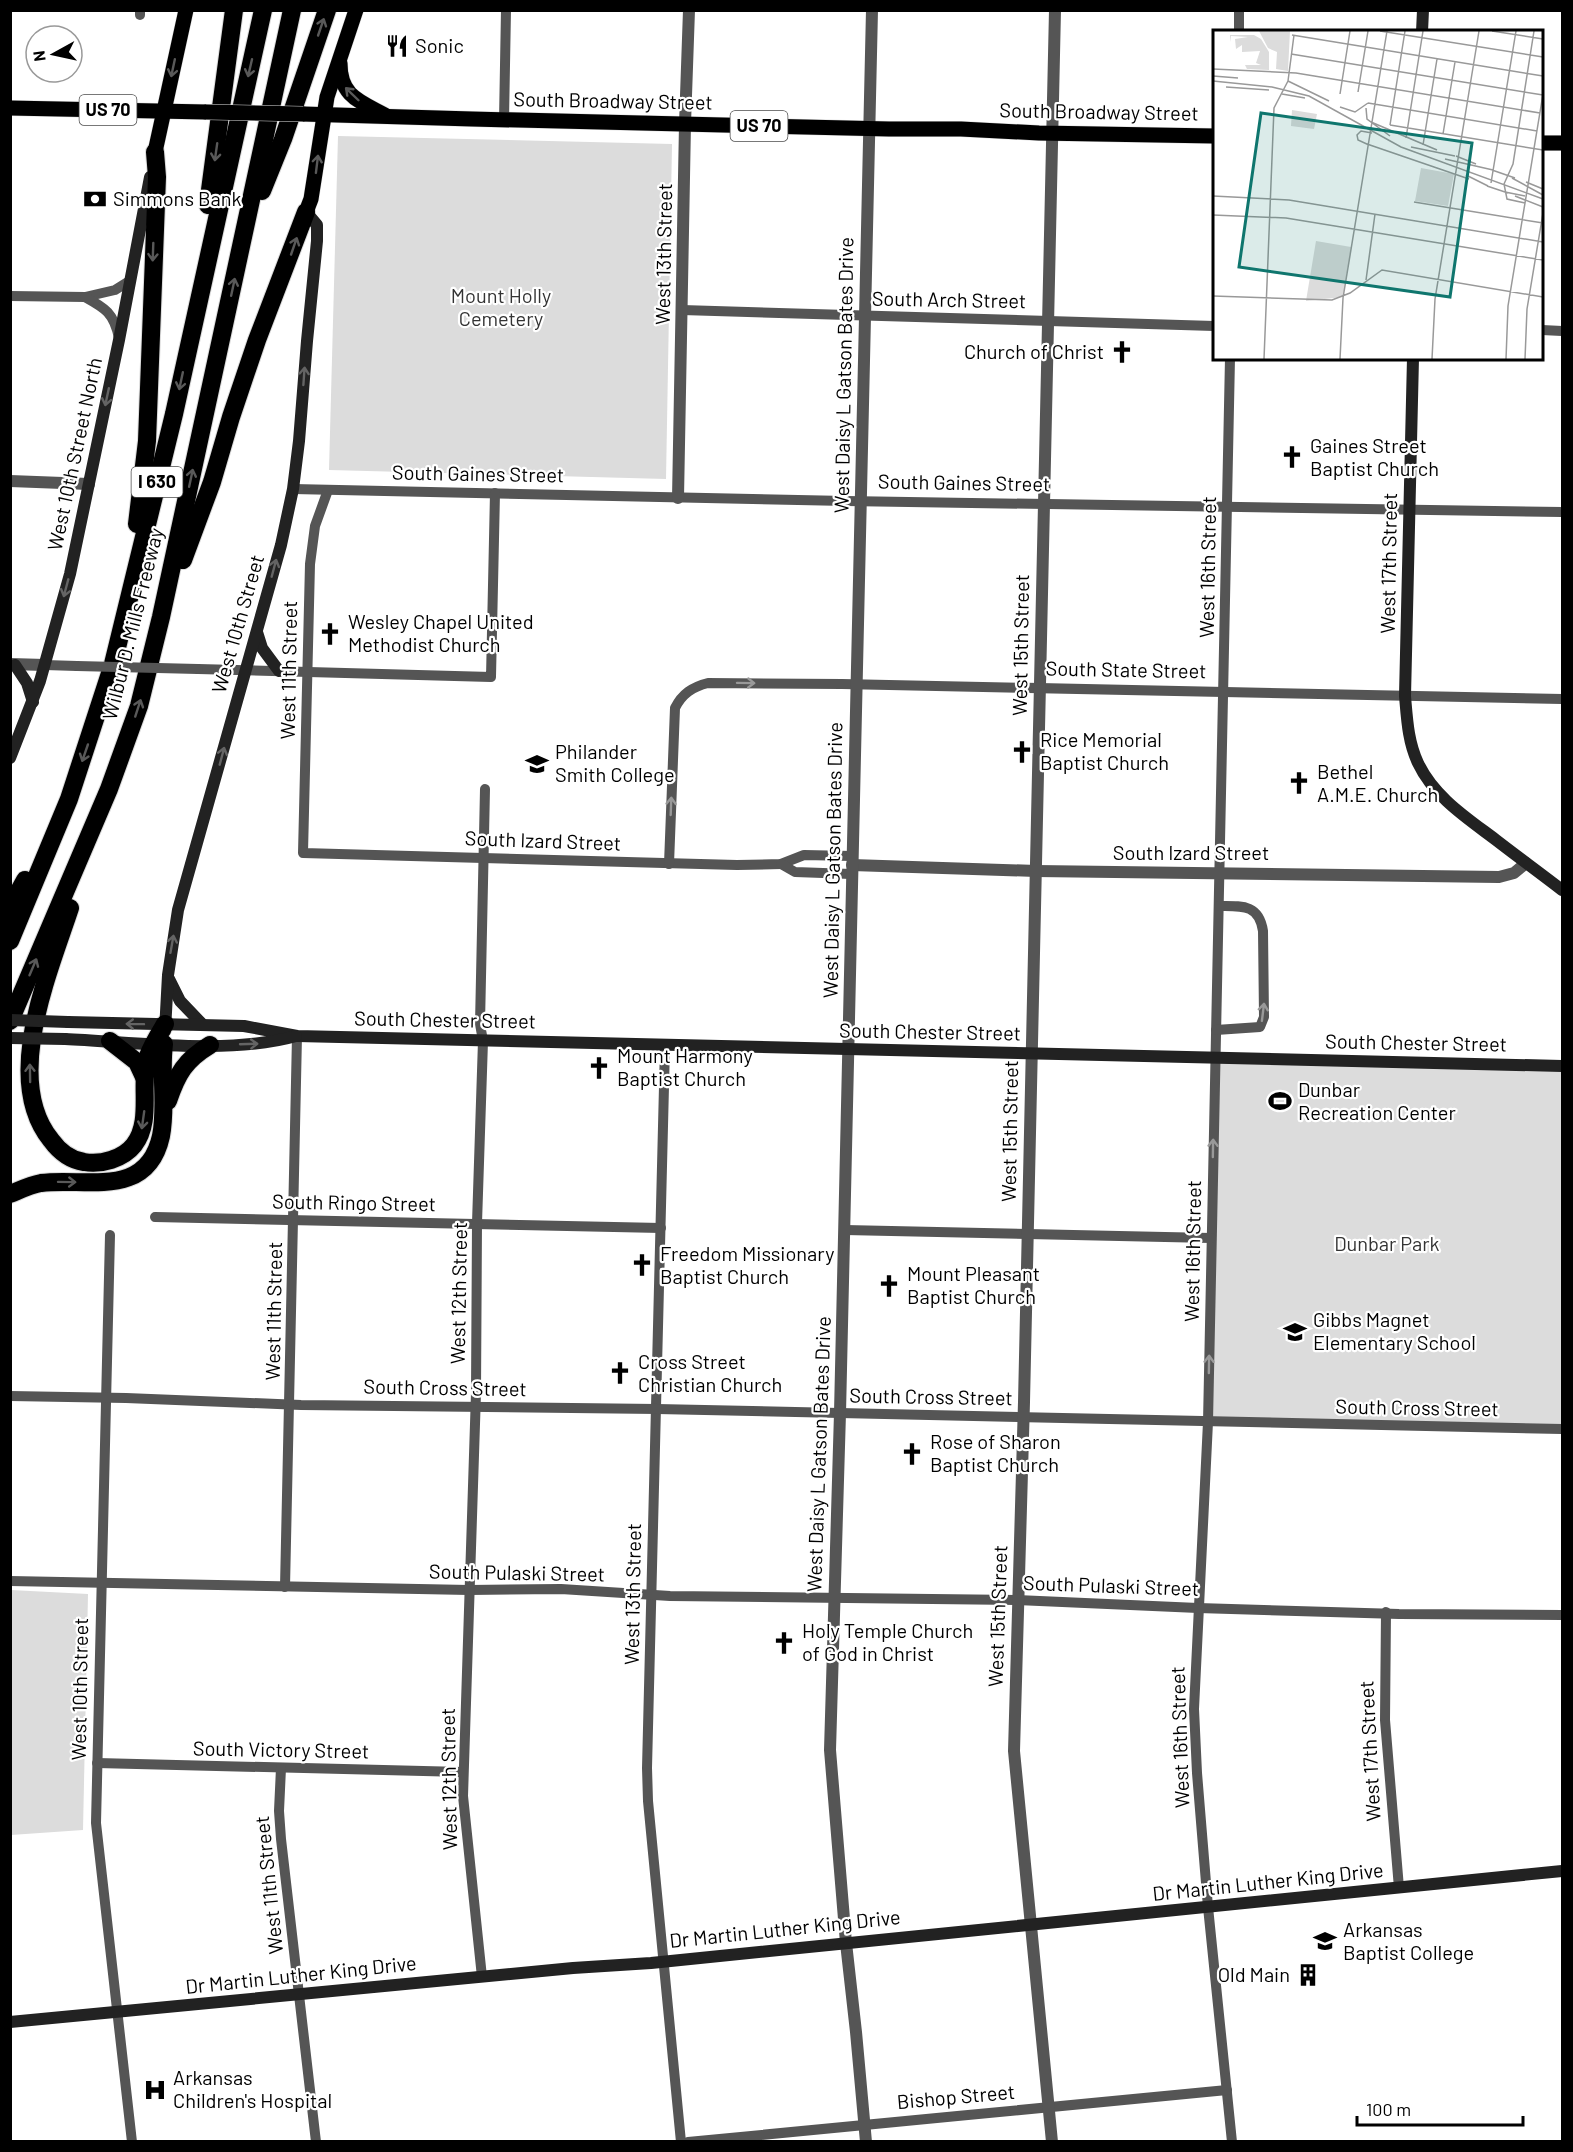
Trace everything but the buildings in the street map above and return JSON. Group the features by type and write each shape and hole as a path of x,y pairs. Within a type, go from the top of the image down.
{"highway":[{"path":"190,340 234,10"},
{"name":"Wilbur D. Mills Freeway","path":"10,941 69,799 113,664 127,613 263,10"},
{"name":"Wilbur D. Mills Freeway","path":"10,1021 109,789 139,706 161,617 292,10"},
{"path":"243,240 283,139 327,10"},
{"path":"127,613 147,441 157,177 155,152"},
{"path":"161,617 212,482 257,340 306,212"},
{"path":"109,789 43,990 36,1019 30,1081 33,1101 42,1129 55,1146 72,1159 92,1163 117,1158 130,1150 140,1135 143,1124 144,1077 148,1056 159,1044"},
{"path":"10,906 69,799"},
{"path":"10,1194 40,1183 110,1183 124,1179 144,1167 152,1157 160,1137 162,1120 159,1044 165,1024"},
{"path":"110,1041 137,1062 144,1077"},
{"path":"162,1120 178,1074 194,1055 210,1045"}],"main road":[{"path":"155,152 186,10"},
{"path":"306,212 311,199 317,166 323,114 356,10"},
{"path":"1422,30 1423,10"},
{"path":"340,55 340,76 347,91 356,99 387,117"},
{"name":"South Broadway Street","path":"10,108 1213,136"},
{"path":"1543,143 1563,143"},
{"name":"West 10th Street North","path":"10,758 33,702 70,574 119,340 155,152"},
{"name":"West 10th Street","path":"165,1024 168,975 178,910 257,633 281,545 293,489 317,241 317,225 306,212"},
{"name":"West 17th Street","path":"1413,360 1405,696 1410,742 1418,764 1427,779 1452,806 1563,890"},
{"path":"257,633 262,648 279,672"},
{"path":"13,664 27,683 33,702"},
{"path":"168,975 180,1001 203,1025"},
{"name":"South Chester Street","path":"10,1021 244,1026 297,1036 1563,1066"},
{"name":"South Chester Street","path":"10,1038 210,1045 273,1043 297,1036"},
{"name":"Dr Martin Luther King Drive","path":"10,2022 663,1961 1563,1871"}],"street":[{"path":"504,120 506,10"},
{"name":"West 13th Street","path":"678,498 689,10"},
{"name":"West Daisy L Gatson Bates Drive","path":"866,2142 831,1770 872,10"},
{"name":"West 15th Street","path":"1052,2142 1014,1751 1024,1418 1030,1054 1055,10"},
{"path":"1239,10 1239,30"},
{"path":"10,296 85,297 115,290 131,280"},
{"path":"85,297 102,306 109,313 116,325 119,340"},
{"name":"South Arch Street","path":"682,310 1213,326"},
{"path":"1543,330 1563,331"},
{"name":"West 16th Street","path":"1230,360 1208,1422 1198,1608 1195,1744 1208,1907 1232,2142"},
{"path":"10,481 89,483"},
{"name":"South Gaines Street","path":"293,489 678,498 1563,512"},
{"name":"West 11th Street","path":"303,853 311,545 328,490"},
{"path":"13,664 491,676 495,493"},
{"name":"South State Street","path":"669,864 674,715 678,701 689,690 717,682 1563,699"},
{"name":"West 12th Street","path":"482,1977 464,1814 463,1772 483,1041 480,1024 485,789"},
{"name":"South Izard Street","path":"303,853 669,864 781,864 804,855 852,865"},
{"name":"South Izard Street","path":"781,864 795,872 852,865 1036,871 1499,878 1513,874 1527,863"},
{"path":"1216,1030 1260,1027 1264,1017 1261,919 1252,909 1239,906 1219,906"},
{"name":"West 11th Street","path":"285,1587 297,1036"},
{"name":"West 13th Street","path":"665,1046 647,1779 681,2142"},
{"name":"South Ringo Street","path":"155,1217 661,1228"},
{"path":"845,1230 1211,1238"},
{"name":"West 10th Street","path":"110,1235 97,1763 98,1844 132,2142"},
{"name":"South Cross Street","path":"10,1396 290,1404 657,1409 1563,1429"},
{"name":"South Pulaski Street","path":"10,1581 469,1590 561,1589 652,1596 1017,1600 1198,1608 1563,1615"},
{"name":"West 17th Street","path":"1386,1612 1385,1720 1399,1888"},
{"name":"South Victory Street","path":"97,1763 463,1772"},
{"name":"West 11th Street","path":"281,1768 279,1805 281,1839 316,2142"},
{"name":"Bishop Street","path":"688,2142 864,2123 1227,2090"}],"green space":[{"name":"Mount Holly Cemetery","path":"338,136 672,144 666,479 329,470"},
{"name":"Dunbar Park","path":"1215,1058 1562,1065 1562,1428 1208,1422"},
{"path":"11,1590 88,1594 83,1830 11,1835"}],"place":[{"name":"Sonic","path":"397,46"},
{"name":"Simmons Bank","path":"95,199"},
{"name":"Church of Christ","path":"1122,352"},
{"name":"Gaines Street Baptist Church","path":"1292,457"},
{"name":"Wesley Chapel United Methodist Church","path":"330,634"},
{"name":"Rice Memorial Baptist Church","path":"1022,752"},
{"name":"Philander Smith College","path":"537,764"},
{"name":"Bethel A.M.E. Church","path":"1299,783"},
{"name":"Mount Harmony Baptist Church","path":"599,1068"},
{"name":"Dunbar Recreation Center","path":"1280,1101"},
{"name":"Freedom Missionary Baptist Church","path":"642,1265"},
{"name":"Mount Pleasant Baptist Church","path":"889,1286"},
{"name":"Gibbs Magnet Elementary School","path":"1295,1332"},
{"name":"Cross Street Christian Church","path":"620,1373"},
{"name":"Rose of Sharon Baptist Church","path":"912,1454"},
{"name":"Holy Temple Church of God in Christ","path":"784,1643"},
{"name":"Arkansas Baptist College","path":"1325,1941"},
{"name":"Old Main","path":"1308,1975"},
{"name":"Arkansas Children's Hospital","path":"155,2090"}]}
